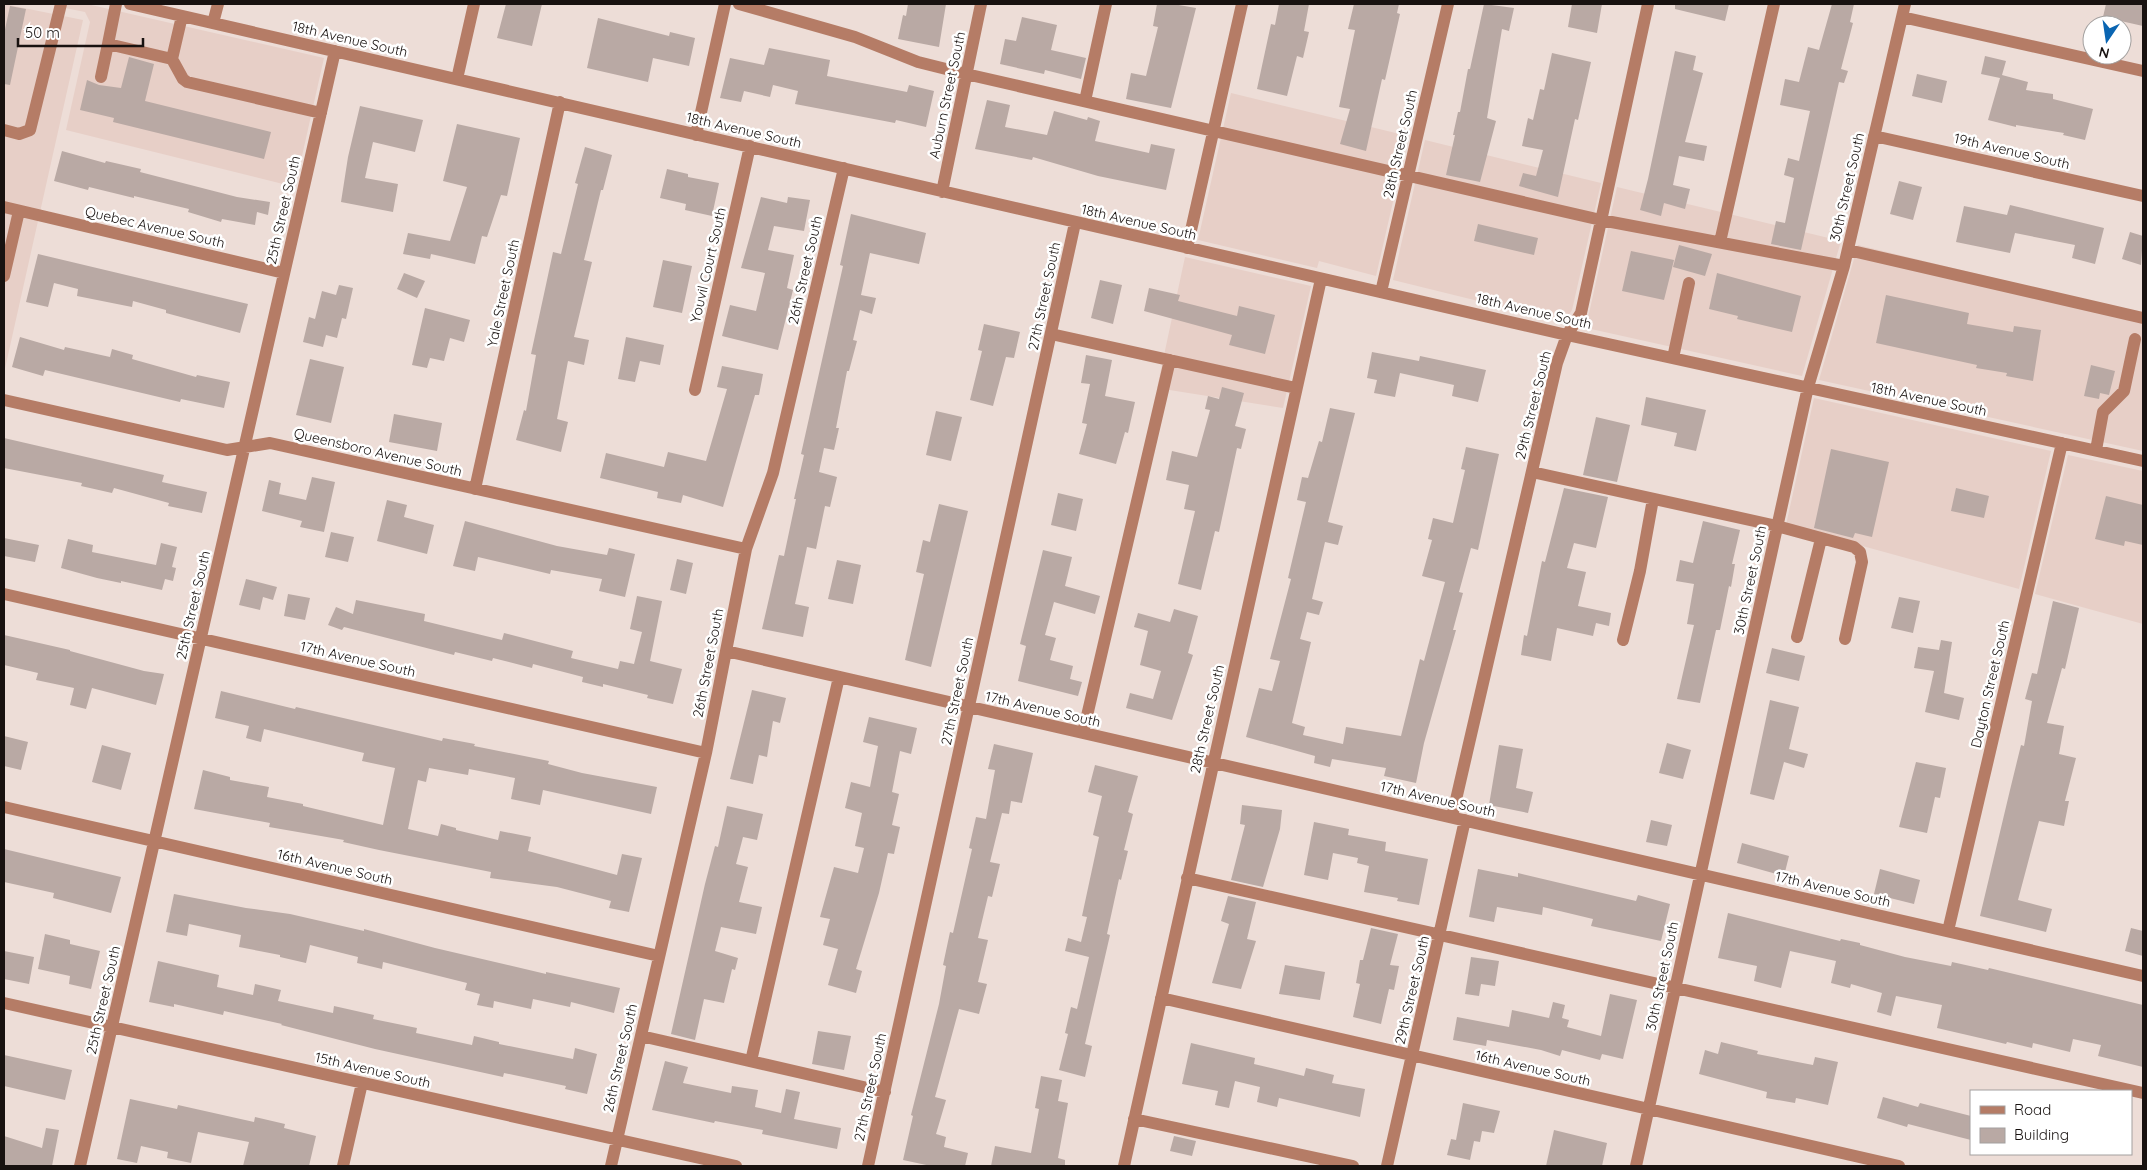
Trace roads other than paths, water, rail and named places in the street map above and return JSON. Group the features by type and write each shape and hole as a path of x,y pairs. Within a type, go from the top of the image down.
{"street":[{"path":"4,130 19,134 30,130 61,4"},
{"path":"101,77 116,4"},
{"name":"18th Avenue South","path":"130,4 1567,335 2143,461"},
{"path":"213,23 218,4"},
{"path":"457,78 474,4"},
{"path":"696,134 726,4"},
{"path":"739,4 855,37 918,62 966,74 1408,174 1601,220 1844,266"},
{"name":"Auburn Street South","path":"942,192 981,4"},
{"path":"1085,101 1106,4"},
{"path":"1188,248 1242,4"},
{"name":"28th Street South","path":"1381,292 1448,4"},
{"name":"29th Street South","path":"1452,817 1557,363 1567,335 1580,313 1648,4"},
{"path":"1720,242 1774,4"},
{"name":"30th Street South","path":"1636,1166 1808,387 1844,266 1905,4"},
{"path":"182,16 172,59 183,79 187,82 321,113"},
{"path":"1902,17 2143,71"},
{"path":"108,44 172,59"},
{"name":"25th Street South","path":"80,1166 335,51"},
{"name":"Yale Street South","path":"475,489 560,102"},
{"name":"19th Avenue South","path":"1874,136 2143,196"},
{"name":"Youvil Court South","path":"695,390 750,146"},
{"name":"26th Street South","path":"611,1166 706,753 746,550 773,473 844,168"},
{"name":"Quebec Avenue South","path":"4,207 284,273"},
{"path":"4,276 19,211"},
{"name":"27th Street South","path":"868,1166 1075,223"},
{"path":"1848,250 2143,318"},
{"name":"28th Street South","path":"1124,1166 1321,278"},
{"path":"1673,358 1689,284"},
{"path":"1051,334 1296,388"},
{"path":"2096,450 2104,412 2124,391 2135,339"},
{"path":"1083,733 1170,360"},
{"name":"Queensboro Avenue South","path":"4,400 227,450 270,443 746,550"},
{"name":"Dayton Street South","path":"1948,931 2062,443"},
{"path":"1532,472 1777,526 1854,547 1860,552 1862,562 1845,639"},
{"path":"1623,640 1640,571 1653,499"},
{"path":"1797,637 1821,539"},
{"name":"17th Avenue South","path":"4,594 706,753"},
{"name":"17th Avenue South","path":"726,651 2143,976"},
{"path":"752,1061 839,677"},
{"name":"16th Avenue South","path":"4,806 659,956"},
{"name":"29th Street South","path":"1387,1166 1465,820"},
{"path":"1187,878 1675,986 2130,1090"},
{"name":"16th Avenue South","path":"1161,998 1899,1166"},
{"name":"15th Avenue South","path":"4,1003 736,1166"},
{"path":"641,1036 885,1092"},
{"path":"343,1166 362,1083"},
{"path":"1134,1119 1353,1166"}]}
